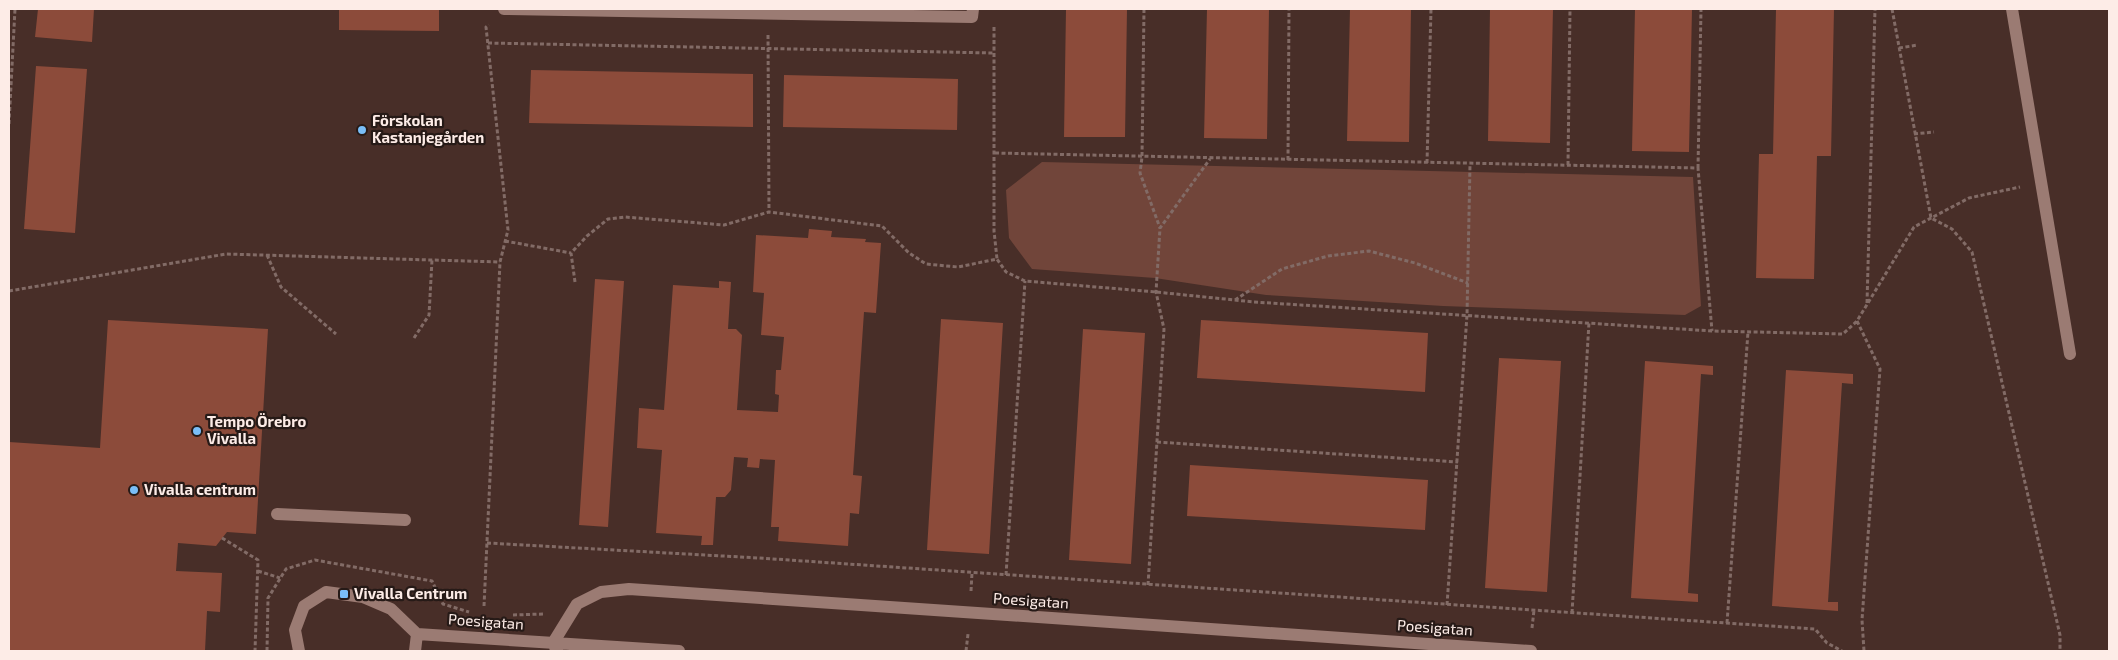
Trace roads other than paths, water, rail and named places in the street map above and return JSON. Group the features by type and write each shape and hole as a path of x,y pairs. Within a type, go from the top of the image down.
{"street":[{"path":"504,9 972,18 973,9"},
{"path":"2012,9 2070,354"},
{"path":"277,514 404,520"},
{"name":"Poesigatan","path":"555,647 577,604 601,592 629,590 1531,651"},
{"path":"299,651 295,630 304,606 326,592 363,596 391,609 417,634 415,651"},
{"name":"Poesigatan","path":"417,634 555,647 679,651"}],"place":[{"name":"Förskolan Kastanjegården","path":"362,130"},
{"name":"Tempo Örebro Vivalla","path":"197,431"},
{"name":"Vivalla centrum","path":"134,490"},
{"name":"Vivalla Centrum","path":"344,594"}]}
